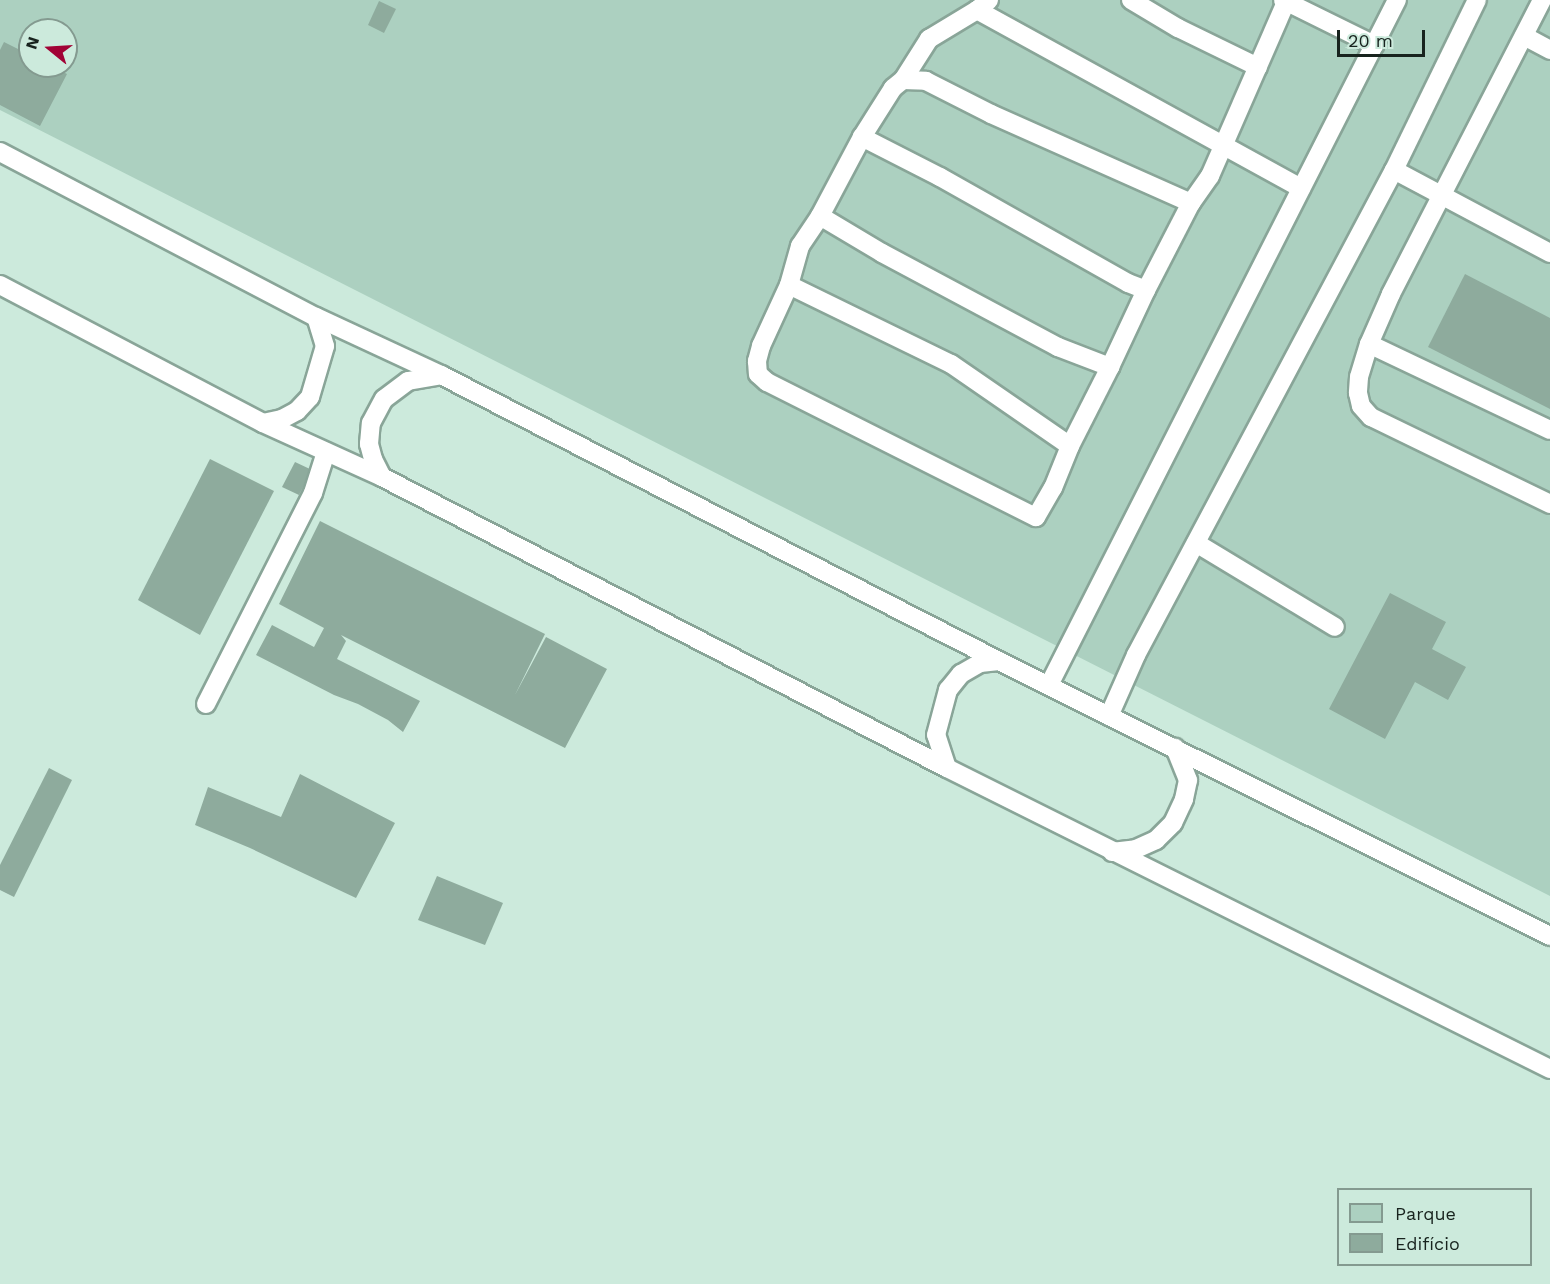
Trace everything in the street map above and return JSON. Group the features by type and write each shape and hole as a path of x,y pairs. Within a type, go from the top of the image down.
{"lane":[{"path":"1131,0 1178,28 1258,67"},
{"path":"1049,685 1397,0"},
{"path":"1109,716 1137,656 1394,170 1477,0"},
{"path":"1542,0 1443,197 1391,294 1369,344 1358,393 1361,406 1371,417 1550,504"},
{"path":"1301,188 1223,145 983,5 929,39 903,80 893,88 862,137 820,216 800,246 789,285 757,361 758,374 767,382 1036,517 1053,488 1070,446 1146,290 1191,203 1210,176 1223,145 1258,67 1284,1 1374,45"},
{"path":"1524,36 1550,50"},
{"path":"903,80 926,81 991,114 1191,203"},
{"path":"862,137 940,177 1128,283 1146,290"},
{"path":"0,152 316,317 441,375 999,661 1550,936"},
{"path":"1394,170 1550,253"},
{"path":"820,216 882,253 1058,347 1110,367"},
{"path":"0,285 263,423 382,477 1112,852 1550,1070"},
{"path":"789,285 951,364 1070,446"},
{"path":"263,423 282,419 297,411 310,397 325,346 316,317"},
{"path":"1369,344 1550,430"},
{"path":"382,477 369,444 372,423 384,399 408,381 441,375"},
{"path":"206,704 313,493 326,452"},
{"path":"1196,543 1335,627"},
{"path":"947,768 936,735 939,714 948,690 961,674 980,663 999,661"},
{"path":"1112,852 1136,849 1156,840 1173,823 1184,799 1188,780 1175,748"}],"green space":[{"path":"0,0 1550,0 1550,896 0,110"}],"building":[{"path":"379,1 396,9 384,33 368,25"},
{"path":"4,42 18,49 18,78 65,78 40,126 0,105 0,50"},
{"path":"1465,274 1550,318 1550,409 1428,347"},
{"path":"210,459 274,491 200,635 138,600"},
{"path":"295,462 312,470 299,495 282,487"},
{"path":"320,521 545,634 515,695 546,637 607,669 565,748 341,635 346,641 337,659 420,701 403,732 388,720 358,704 334,695 256,655 272,625 314,647 324,628 279,604"},
{"path":"1390,593 1446,622 1432,649 1466,667 1448,700 1415,682 1385,739 1329,709"},
{"path":"49,768 72,780 14,897 0,890 0,865"},
{"path":"300,774 395,823 356,898 195,825 208,787 281,817"},
{"path":"437,876 503,903 485,945 418,920"}]}
